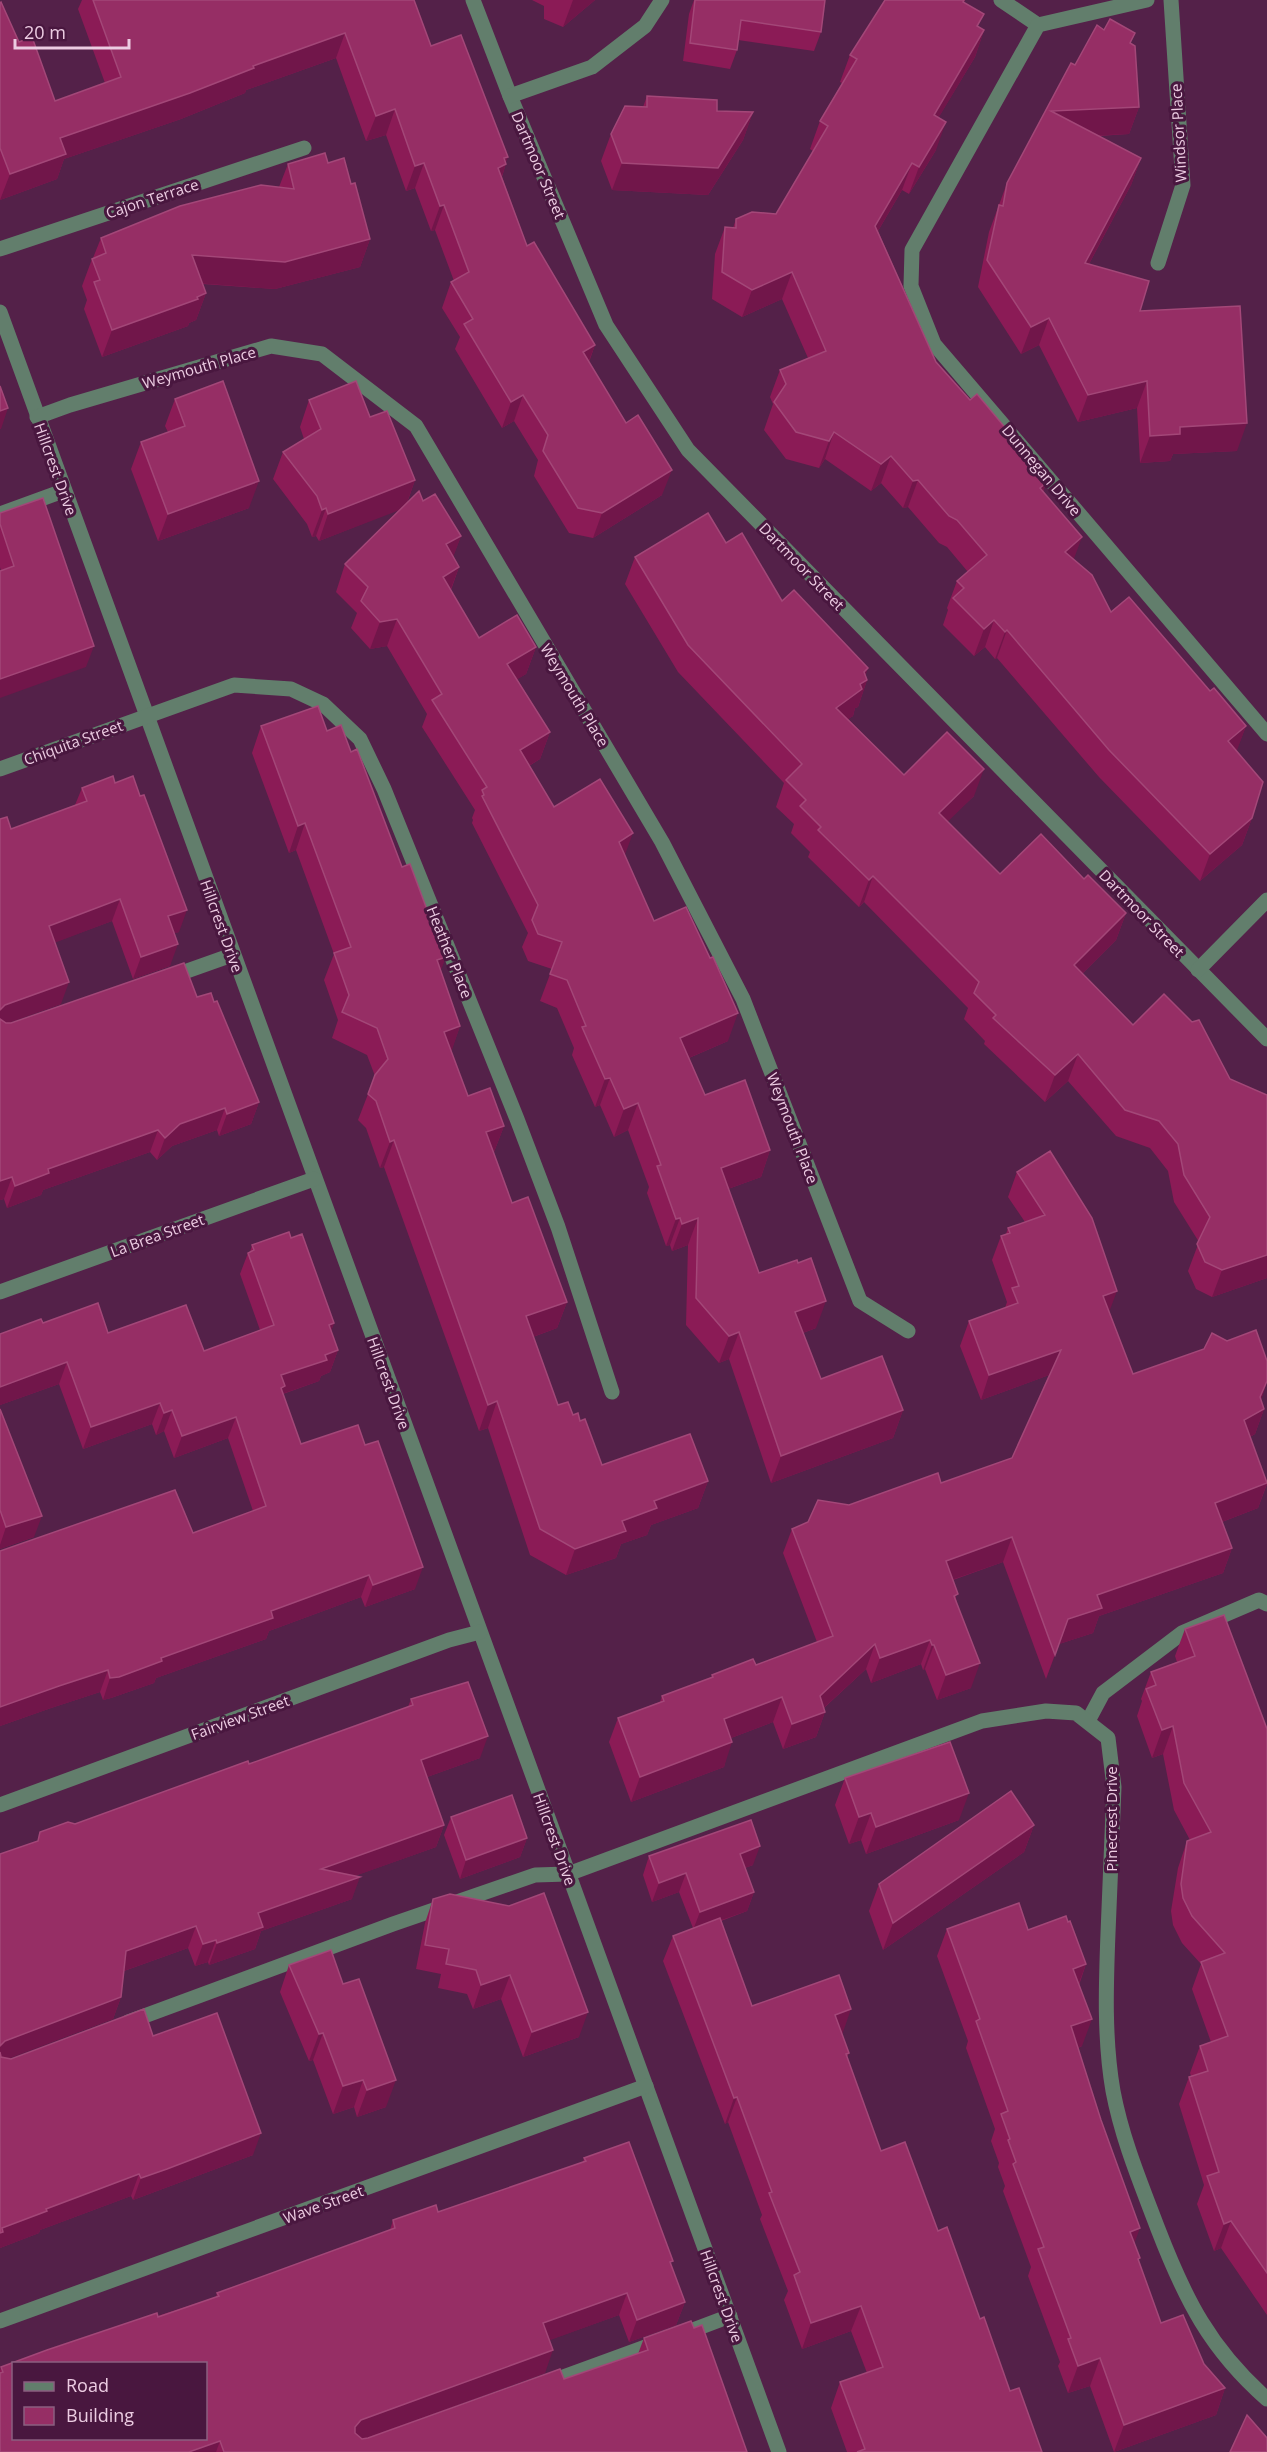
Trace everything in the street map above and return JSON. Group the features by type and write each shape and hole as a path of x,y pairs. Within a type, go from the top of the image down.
{"street":[{"name":"Dartmoor Street","path":"473,0 510,96 606,325 688,450 1267,1039"},
{"path":"510,96 592,67 645,26 662,0"},
{"path":"1001,0 1038,25 1147,0"},
{"name":"Windsor Place","path":"1158,263 1183,185 1171,0"},
{"name":"Dunnegan Drive","path":"1038,25 912,250 911,286 934,344 1267,734"},
{"name":"Cajon Terrace","path":"0,249 304,148"},
{"name":"Hillcrest Drive","path":"0,312 63,491 779,2452"},
{"name":"Weymouth Place","path":"37,417 70,405 271,346 322,354 416,426 662,842 743,999 860,1301 908,1331"},
{"path":"0,514 63,491"},
{"name":"Heather Place","path":"146,716 234,685 291,689 323,704 360,739 384,789 517,1119 558,1227 612,1392"},
{"name":"Chiquita Street","path":"0,768 146,716"},
{"path":"1198,970 1267,900"},
{"path":"155,982 232,955"},
{"name":"La Brea Street","path":"0,1292 314,1179"},
{"path":"1088,1721 1102,1693 1182,1633 1259,1600 1267,1604"},
{"name":"Fairview Street","path":"0,1805 438,1644 480,1632"},
{"name":"Pinecrest Drive","path":"117,2027 393,1924 535,1875 568,1874 982,1722 1046,1711 1076,1713 1108,1738 1112,1764 1114,1787 1106,1989 1110,2068 1122,2130 1167,2252 1189,2302 1210,2339 1267,2399"},
{"name":"Wave Street","path":"0,2321 646,2086"},
{"path":"532,2388 730,2316"}],"building":[{"path":"93,0 414,0 431,46 461,35 508,157 504,158 506,164 498,168 527,246 534,242 595,345 583,352 626,423 638,415 672,470 602,513 578,508 543,451 548,435 523,395 511,402 464,324 473,319 451,282 469,272 444,205 440,206 424,163 415,166 395,109 376,116 345,33 253,66 254,68 190,93 60,138 66,154 10,174 0,148 0,3 19,42 32,37 55,101 121,77"},
{"path":"695,0 825,0 821,32 741,20 737,50 690,43"},
{"path":"885,0 964,0 963,2 984,14 977,26 984,30 934,115 946,122 919,167 912,163 875,226 936,362 970,400 977,394 1008,431 1004,434 1046,483 1040,488 1082,537 1065,552 1092,575 1111,612 1129,597 1210,691 1214,688 1246,726 1228,741 1263,782 1252,818 1210,854 1109,750 1007,630 1005,632 994,620 984,629 953,598 964,588 957,581 987,555 957,520 949,516 918,480 913,481 891,456 881,464 834,432 829,441 796,432 774,402 786,384 780,370 826,351 792,272 752,290 722,272 725,227 736,228 736,219 752,212 776,214 828,126 820,121 857,59 850,55"},
{"path":"1110,19 1135,33 1130,43 1135,46 1139,107 1051,111 1141,158 1085,263 1149,281 1140,311 1240,306 1247,423 1180,427 1180,434 1150,436 1147,381 1088,395 1049,318 1031,327 987,260 999,205 1003,206 1007,183 1071,63 1075,65 1097,25 1104,30"},
{"path":"647,96 717,100 717,111 753,112 718,168 622,163 611,134 625,106 647,107"},
{"path":"325,153 328,163 344,158 351,184 355,183 370,239 285,262 192,255 206,293 197,297 198,299 112,330 94,282 100,280 92,259 106,253 101,238 180,206 261,185 294,189 288,164"},
{"path":"223,381 259,481 168,514 141,442 185,426 175,399"},
{"path":"356,381 370,417 387,411 415,480 328,514 326,508 322,510 317,496 283,452 321,429 309,400"},
{"path":"0,386 8,408 0,411"},
{"path":"419,491 423,501 435,494 461,536 446,544 459,567 443,577 479,638 517,615 536,647 507,664 550,732 520,750 554,807 600,779 633,833 619,842 654,921 686,907 710,958 713,957 738,1013 680,1038 705,1095 745,1080 770,1150 721,1168 759,1273 797,1260 798,1263 811,1258 826,1301 795,1312 821,1379 882,1356 903,1410 781,1456 739,1332 729,1336 696,1298 698,1218 682,1224 680,1218 676,1219 657,1166 661,1165 638,1103 624,1109 610,1078 605,1079 582,1027 586,1026 567,980 550,974 562,942 538,934 532,920 538,905 482,796 484,795 482,790 487,787 432,700 442,694 397,619 380,622 361,601 368,587 345,564"},
{"path":"43,498 94,646 0,679 0,571 14,566 0,524 0,513"},
{"path":"708,513 726,543 742,533 782,601 794,590 868,668 864,672 867,680 860,684 862,689 836,708 904,775 947,732 984,769 939,813 1000,874 1041,834 1084,879 1088,875 1126,913 1074,965 1133,1025 1164,994 1192,1022 1199,1020 1230,1079 1267,1095 1267,1255 1222,1270 1205,1262 1197,1244 1210,1217 1184,1175 1178,1144 1159,1121 1125,1110 1078,1054 1055,1075 993,1018 996,1015 974,993 979,982 873,876 869,880 818,830 821,827 800,806 806,800 786,780 802,764 688,645 635,557"},
{"path":"318,706 327,731 341,725 351,752 357,749 402,867 410,864 429,915 431,914 446,957 437,960 460,1026 444,1032 468,1096 490,1088 504,1126 486,1132 512,1203 528,1197 567,1302 526,1316 558,1405 568,1402 573,1415 578,1413 580,1421 585,1419 602,1465 690,1434 708,1481 654,1501 657,1508 622,1521 626,1531 575,1549 540,1529 497,1401 488,1405 394,1140 390,1142 376,1101 368,1094 375,1075 388,1059 377,1028 342,1012 349,995 334,953 351,947 305,823 298,826 261,726"},
{"path":"113,776 115,783 133,776 140,796 144,795 187,910 168,916 178,944 141,957 120,899 49,926 69,982 5,1005 0,1010 0,819 7,817 11,829 87,801 82,788"},
{"path":"184,963 197,997 211,993 214,1002 217,1001 259,1102 227,1114 225,1108 180,1124 165,1138 158,1130 48,1169 49,1173 15,1186 12,1177 0,1181 0,1019 11,1023"},
{"path":"1050,1151 1092,1218 1117,1291 1103,1296 1133,1374 1204,1349 1212,1333 1227,1341 1256,1330 1267,1361 1267,1381 1260,1397 1264,1409 1244,1420 1267,1483 1215,1503 1232,1548 1097,1595 1102,1608 1068,1619 1055,1655 1012,1537 946,1561 958,1594 954,1596 980,1663 946,1675 930,1640 880,1658 875,1644 820,1696 825,1712 792,1724 782,1697 724,1719 732,1742 640,1777 618,1718 664,1701 662,1696 753,1659 756,1665 833,1636 792,1529 808,1522 818,1500 849,1505 938,1473 941,1483 1012,1458 1061,1350 989,1375 969,1321 1018,1303 1012,1288 1019,1286 1001,1236 1010,1233 1008,1228 1045,1215 1017,1172"},
{"path":"289,1232 291,1238 302,1234 334,1323 329,1325 338,1350 325,1355 327,1360 281,1375 285,1386 281,1388 301,1444 358,1425 365,1445 378,1441 423,1567 373,1585 369,1575 271,1611 273,1618 161,1658 162,1661 119,1677 110,1678 108,1670 0,1707 0,1551 175,1490 193,1533 266,1506 236,1417 182,1436 172,1410 164,1413 160,1403 91,1427 67,1362 0,1387 0,1334 41,1319 43,1323 98,1303 108,1333 186,1305 204,1351 274,1325 248,1253 254,1250 252,1245"},
{"path":"0,1409 42,1516 6,1527 0,1510"},
{"path":"1224,1615 1267,1729 1267,2273 1231,2221 1224,2224 1207,2176 1219,2172 1189,2077 1208,2071 1200,2046 1228,2036 1201,1962 1225,1953 1192,1916 1183,1898 1181,1884 1187,1841 1211,1832 1184,1783 1173,1726 1162,1730 1146,1689 1156,1685 1151,1672 1195,1656 1185,1629"},
{"path":"468,1682 488,1736 421,1760 444,1825 321,1869 360,1877 258,1913 263,1927 217,1943 216,1940 203,1944 196,1926 126,1951 121,1997 5,2041 0,2046 0,1854 38,1841 40,1832 68,1822 75,1824 248,1761 249,1764 413,1705 411,1699"},
{"path":"950,1742 969,1793 876,1827 871,1813 859,1817 845,1778"},
{"path":"1011,1791 1034,1825 893,1923 879,1884"},
{"path":"512,1795 527,1838 466,1860 451,1817"},
{"path":"751,1820 760,1846 740,1854 754,1892 700,1912 686,1873 659,1883 649,1856"},
{"path":"544,1893 588,2012 532,2032 510,1975 481,1985 476,1970 446,1964 449,1949 425,1945 433,1899 450,1894 509,1906"},
{"path":"1019,1903 1028,1930 1066,1916 1068,1922 1070,1921 1086,1964 1073,1969 1092,2019 1071,2026 1101,2120 1140,2228 1130,2232 1140,2258 1138,2259 1161,2323 1183,2315 1204,2364 1225,2388 1124,2425 1100,2358 1078,2366 1068,2339 1071,2338 1038,2249 1044,2247 1013,2164 1016,2162 1001,2114 1008,2111 976,2021 980,2019 947,1929"},
{"path":"720,1918 752,2006 839,1975 851,2009 835,2015 849,2053 846,2054 881,2151 905,2142 938,2231 947,2227 980,2319 984,2317 1010,2391 1019,2388 1042,2452 857,2452 865,2449 840,2382 883,2367 861,2306 811,2323 794,2275 800,2272 769,2193 772,2192 673,1936"},
{"path":"331,1950 343,1984 359,1979 396,2080 367,2090 363,2080 343,2086 323,2033 319,2034 289,1965"},
{"path":"144,2009 153,2036 217,2013 261,2133 167,2169 141,2178 139,2174 46,2209 47,2211 2,2228 3,2232 0,2233 0,2052 1,2057 11,2059"},
{"path":"629,2142 673,2261 670,2262 685,2302 637,2320 627,2293 543,2323 553,2350 361,2420 355,2427 355,2433 362,2439 368,2438 560,2369 564,2379 648,2350 644,2338 691,2321 694,2328 702,2325 747,2452 224,2452 220,2441 189,2452 0,2452 0,2373 3,2372 1,2367 12,2363 12,2440 207,2440 207,2362 15,2362 157,2313 158,2317 219,2296 217,2293 395,2228 393,2220 436,2205 438,2212 586,2161 584,2158"},
{"path":"1247,2415 1267,2438 1267,2452 1230,2452"}]}
